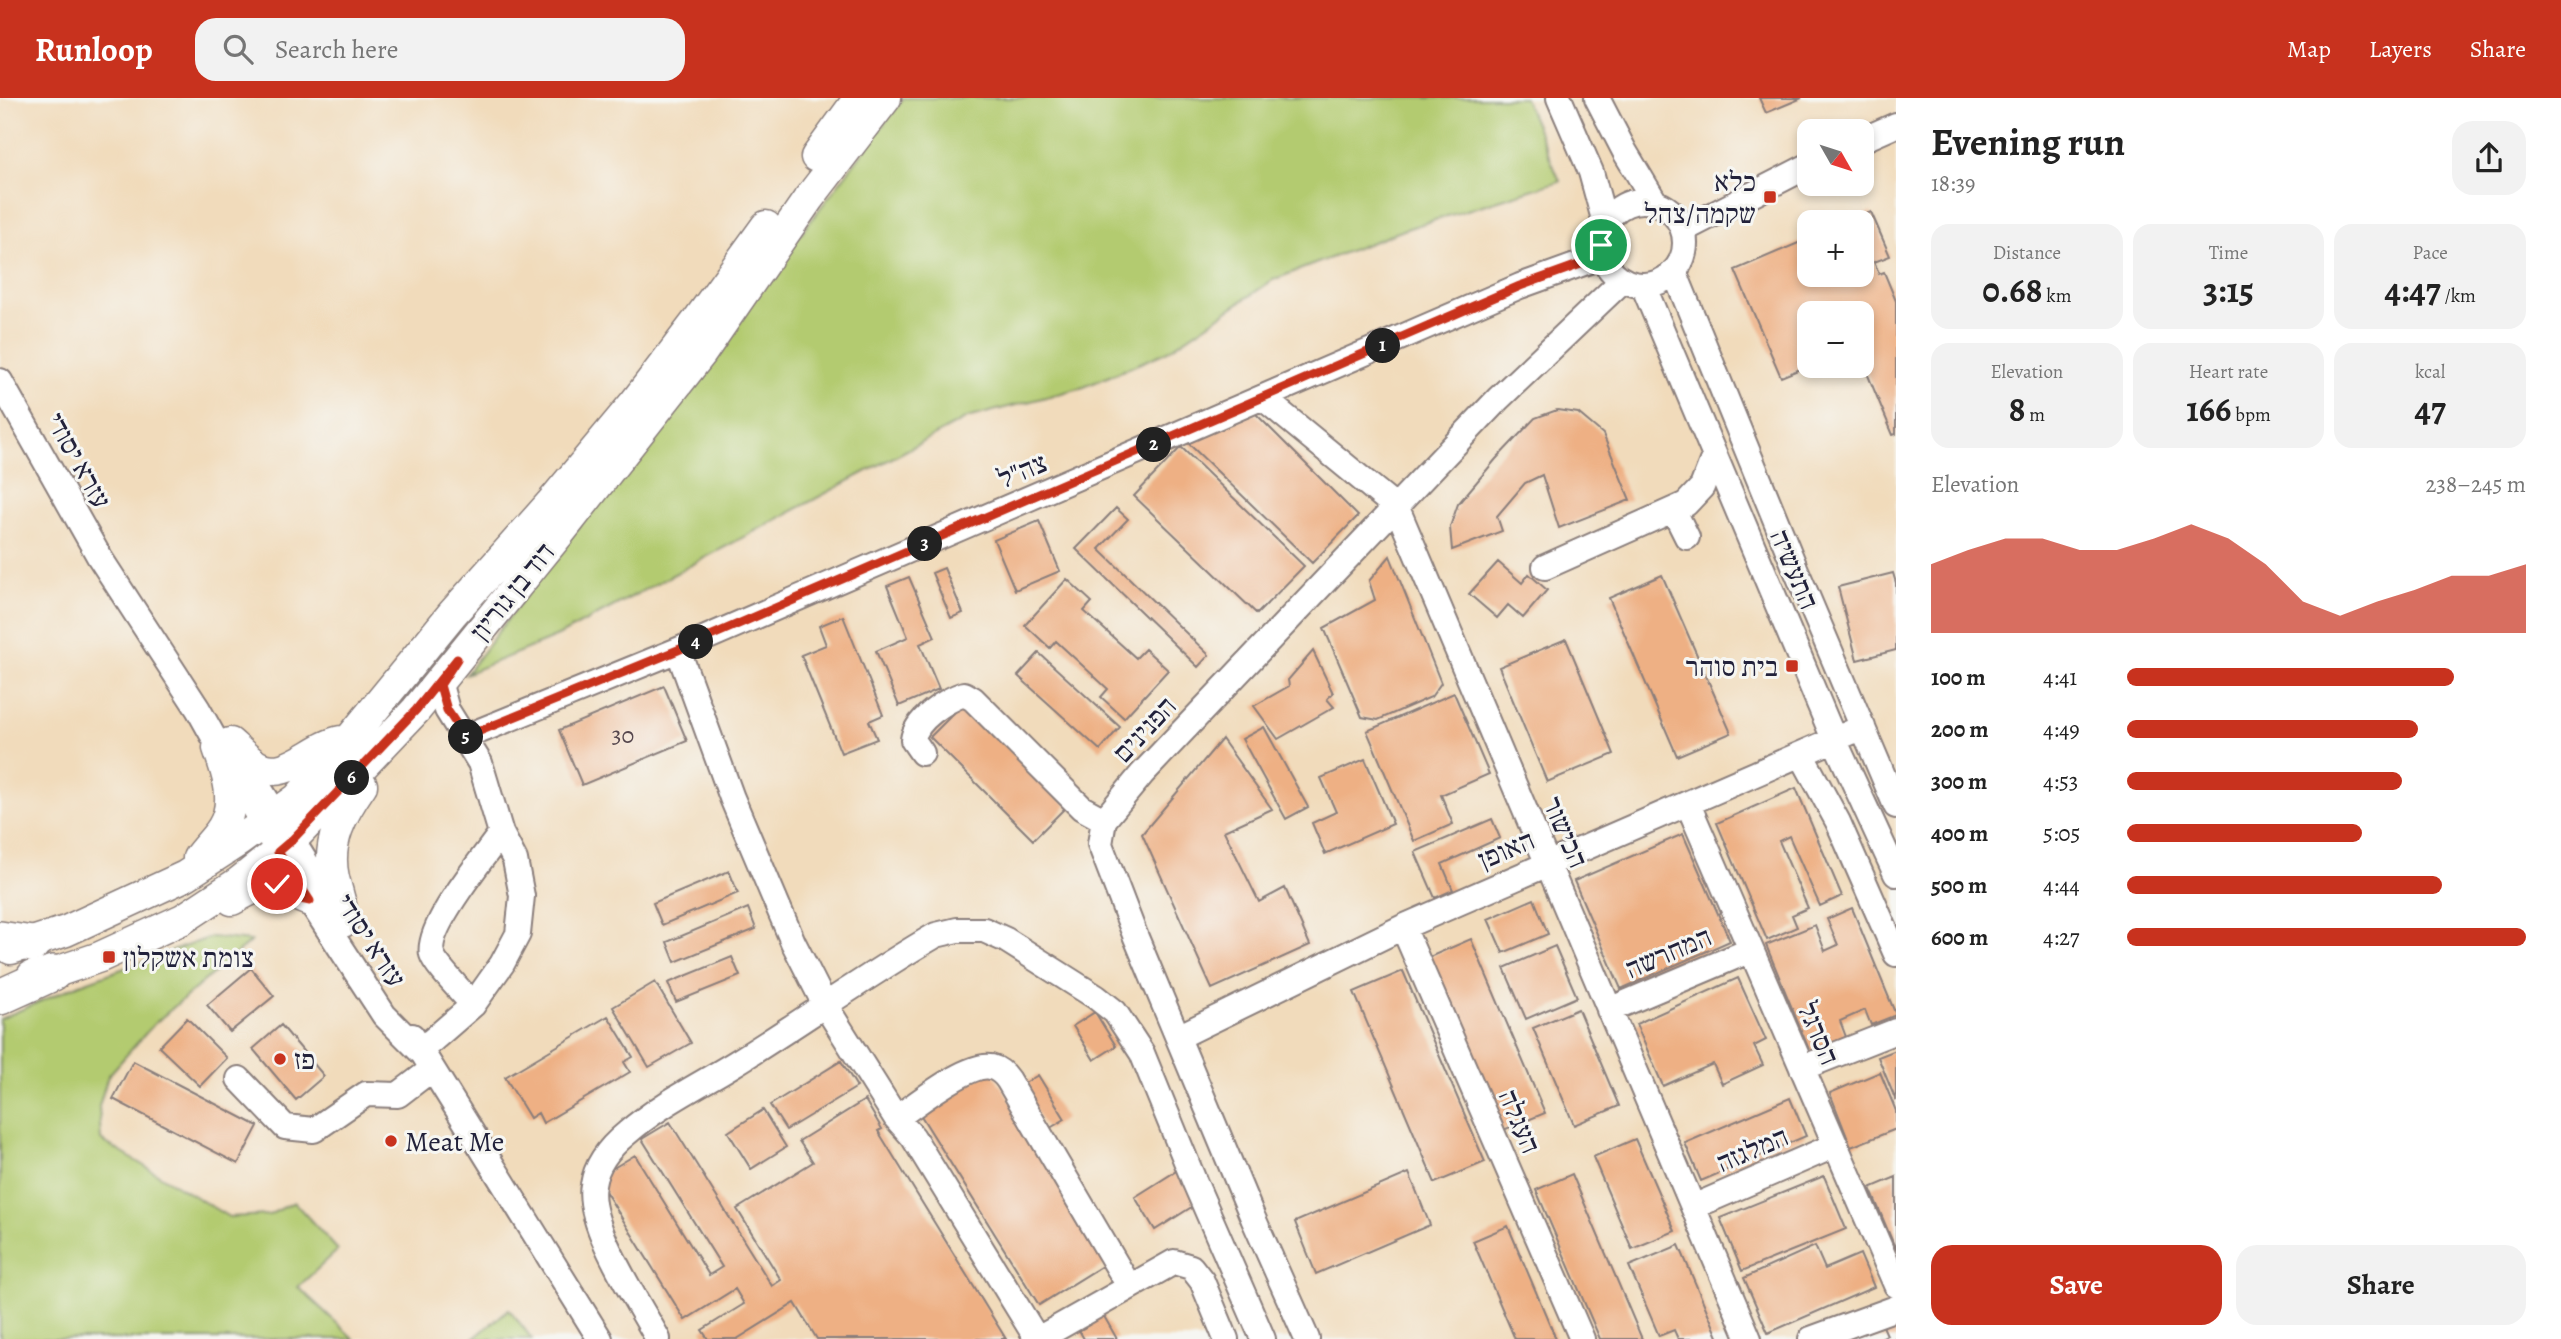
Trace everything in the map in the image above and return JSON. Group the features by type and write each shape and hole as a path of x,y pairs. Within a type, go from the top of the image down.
{"highway":[{"path":"0,996 52,973"}],"main road":[{"name":"דוד בן גוריון","path":"10,945 113,912 185,876 298,798 635,402 859,98"},
{"name":"דוד בן גוריון","path":"0,981 52,973 100,957 183,919 239,882 285,846 386,742 457,659 673,392 809,198 887,98"},
{"path":"224,746 267,770 282,770 329,743 349,740"},
{"path":"344,922 343,902 334,878 332,843 347,807 370,774 386,742"},
{"path":"185,876 227,819 231,803 224,746"},
{"path":"183,919 209,913 261,886 277,884 301,899 310,901"}],"street":[{"path":"1559,98 1591,172 1605,223"},
{"path":"1597,98 1615,135 1655,202"},
{"path":"1874,135 1896,125"},
{"path":"1683,230 1797,172"},
{"path":"1641,200 1655,202 1668,208 1683,230 1685,245 1682,259 1665,278 1633,282 1614,274 1603,256 1602,234 1605,223 1614,212 1626,204 1641,200"},
{"name":"צה\"ל","path":"465,737 678,650 1520,286 1603,256"},
{"name":"התעשיה","path":"1674,271 1896,806"},
{"name":"התעשיה","path":"1633,282 1714,456 1834,739 1896,874"},
{"name":"הפנינים","path":"1104,820 1142,774 1499,399 1633,282"},
{"name":"עזרא יסודי","path":"0,381 100,558 270,819 310,901 384,1015 426,1060"},
{"name":"הכישור","path":"1263,398 1396,508 1749,1339"},
{"path":"1545,567 1686,504 1702,487 1714,456"},
{"path":"1674,511 1687,537"},
{"path":"678,650 732,798 793,942 825,1005 896,1118 913,1137 1037,1339 1168,1263 1182,1263 1191,1267 1202,1281 1224,1333 1252,1313"},
{"path":"239,1079 285,1128 314,1130 366,1094 398,1095 473,1005 502,964 518,934 522,896 515,860 502,833 480,763 447,710 440,685 457,659"},
{"path":"922,753 913,740 914,731 920,723 953,698 964,694 973,699 1082,808 1104,820 1100,844 1254,1219 1307,1339"},
{"name":"האופן","path":"1178,1037 1403,927 1863,727"},
{"path":"1801,754 1838,822 1896,954"},
{"name":"הסרגל","path":"1688,804 1896,1285"},
{"path":"473,1005 432,955 432,938 452,901 502,833"},
{"name":"עזרא יסודי","path":"285,846 344,922 400,1011 426,1060 600,1339"},
{"name":"העגלה","path":"1403,927 1582,1339"},
{"path":"659,1339 598,1226 592,1207 592,1186 597,1170 610,1149 627,1132 668,1102 733,1064 936,935 957,930 984,930 1006,940 1115,1012 1142,1053 1263,1339"},
{"name":"המחרשה","path":"1609,1010 1751,950"},
{"path":"1802,1068 1896,1031"},
{"path":"896,1118 951,1081 977,1068 990,1067 1001,1071 1009,1080 1129,1286"},
{"name":"המלגזה","path":"1693,1207 1836,1145"},
{"path":"1811,1339 1896,1308"}],"green space":[{"path":"904,98 1524,98 1560,181 1409,228 1273,280 1166,352 1084,387 967,418 558,636 466,674"},
{"path":"211,937 251,941 154,1024 108,1076 99,1106 101,1140 229,1217 269,1215 294,1202 338,1250 298,1287 354,1339 0,1339 0,1019 80,984"},
{"path":"509,1309 532,1339 473,1339"}],"building":[{"path":"1759,98 1802,98 1766,113"},
{"path":"1874,219 1890,256 1874,262"},
{"path":"1797,244 1797,287 1874,287 1874,262 1879,274 1884,272 1896,301 1896,434 1893,435 1869,378 1874,378 1874,301 1797,301 1797,370 1781,377 1735,270"},
{"path":"1557,410 1578,413 1603,434 1630,500 1559,528 1542,475 1525,483 1497,516 1502,531 1452,550 1450,527 1458,504 1535,418"},
{"path":"1255,413 1358,516 1312,563 1187,442"},
{"path":"1181,447 1304,566 1257,614 1134,496"},
{"path":"1116,508 1128,519 1099,549 1209,655 1198,667 1076,549"},
{"path":"1039,521 1060,571 1015,590 994,540"},
{"path":"1390,556 1441,683 1431,697 1378,720 1362,717 1324,628 1375,600 1369,581"},
{"path":"1498,562 1522,583 1529,574 1547,590 1523,618 1508,605 1497,618 1469,594"},
{"path":"944,568 963,613 951,618 932,573"},
{"path":"1893,573 1896,583 1896,650 1857,660 1838,587"},
{"path":"1662,575 1731,733 1677,756 1609,598"},
{"path":"909,577 935,637 920,644 939,689 899,706 876,651 908,637 887,586"},
{"path":"1067,579 1092,602 1084,611 1136,658 1145,649 1168,670 1124,718 1101,697 1108,689 1056,641 1050,648 1025,625"},
{"path":"843,616 883,715 869,721 877,739 841,753 801,655 826,645 819,626"},
{"path":"1566,639 1614,754 1547,782 1499,667"},
{"path":"1313,651 1333,693 1327,699 1334,707 1278,739 1254,706 1289,686 1288,680"},
{"path":"1039,653 1120,727 1100,750 1018,676"},
{"path":"664,686 687,741 582,785 559,730"},
{"path":"1454,693 1489,774 1441,795 1453,824 1414,841 1367,731"},
{"path":"964,703 1067,806 1033,840 930,737"},
{"path":"1264,727 1308,807 1286,819 1242,739"},
{"path":"1222,739 1272,809 1224,831 1259,902 1285,888 1310,945 1212,989 1142,834"},
{"path":"1365,759 1393,824 1325,854 1312,823 1336,812 1321,778"},
{"path":"1796,788 1842,896 1820,906 1789,836 1779,841 1808,908 1792,915 1797,927 1767,940 1717,823"},
{"path":"1492,819 1500,838 1442,864 1453,890 1435,898 1415,852"},
{"path":"1683,834 1730,941 1621,989 1574,881"},
{"path":"729,871 738,893 662,925 653,903"},
{"path":"1534,899 1548,934 1503,953 1488,919"},
{"path":"748,908 756,929 675,962 667,942"},
{"path":"1852,908 1896,1015 1871,1025 1865,1010 1840,1021 1846,1037 1810,1052 1766,945 1815,925 1825,951 1838,945 1827,919"},
{"path":"1471,939 1545,1113 1501,1131 1427,958"},
{"path":"1555,946 1577,997 1526,1019 1504,968"},
{"path":"732,957 740,976 676,1002 668,983"},
{"path":"251,968 274,996 230,1032 207,1005"},
{"path":"1403,971 1485,1162 1435,1183 1354,992"},
{"path":"1738,978 1766,1040 1754,1046 1763,1065 1722,1084 1713,1064 1663,1086 1636,1024"},
{"path":"655,982 691,1043 649,1067 613,1007"},
{"path":"1578,1009 1619,1106 1574,1125 1533,1028"},
{"path":"1095,1012 1116,1046 1094,1060 1073,1026"},
{"path":"608,1016 633,1057 624,1062 630,1072 543,1123 538,1113 530,1118 505,1077"},
{"path":"187,1018 227,1058 200,1086 159,1047"},
{"path":"281,1025 324,1076 296,1100 253,1049"},
{"path":"1896,1050 1896,1101 1878,1057"},
{"path":"133,1061 258,1126 238,1164 113,1099"},
{"path":"841,1061 857,1087 786,1130 770,1105"},
{"path":"991,1070 1110,1261 1039,1305 920,1114"},
{"path":"1880,1072 1896,1111 1896,1129 1851,1147 1830,1093"},
{"path":"1038,1075 1065,1119 1047,1130 1020,1086"},
{"path":"1790,1098 1806,1136 1701,1181 1685,1143"},
{"path":"865,1100 882,1129 878,1131 1006,1339 817,1339 795,1303 737,1339 708,1339 702,1330 744,1304 735,1289 685,1320 597,1178 635,1155 709,1275 722,1267 642,1139 670,1122 772,1286 781,1280 737,1209 813,1162 799,1141"},
{"path":"763,1110 786,1147 751,1169 728,1132"},
{"path":"1635,1139 1675,1231 1632,1249 1593,1157"},
{"path":"1178,1170 1198,1203 1155,1230 1135,1197"},
{"path":"1409,1173 1430,1225 1316,1274 1295,1222"},
{"path":"1572,1174 1642,1339 1600,1339 1536,1190"},
{"path":"1824,1176 1846,1229 1742,1271 1720,1218"},
{"path":"1896,1177 1896,1250 1870,1188"},
{"path":"1508,1226 1556,1339 1515,1339 1473,1241"},
{"path":"1679,1245 1719,1339 1678,1339 1674,1330 1659,1336 1629,1266"},
{"path":"1815,1246 1825,1269 1860,1254 1874,1287 1768,1333 1744,1278"},
{"path":"1101,1311 1117,1339 1084,1339 1076,1325"},
{"path":"1896,1320 1896,1339 1879,1339 1887,1335 1883,1326"}],"place":[{"name":"כלא שקמה/צהל","path":"1770,197"},
{"name":"בית סוהר","path":"1792,666"},
{"name":"צומת אשקלון","path":"109,957"},
{"name":"פז","path":"280,1059"},
{"name":"Meat Me","path":"391,1141"}],"route":[{"path":"277,884 301,899 310,901 278,852 416,710 457,659 440,685 447,710 465,737 678,650 1520,286 1603,256 1601,245"}]}
